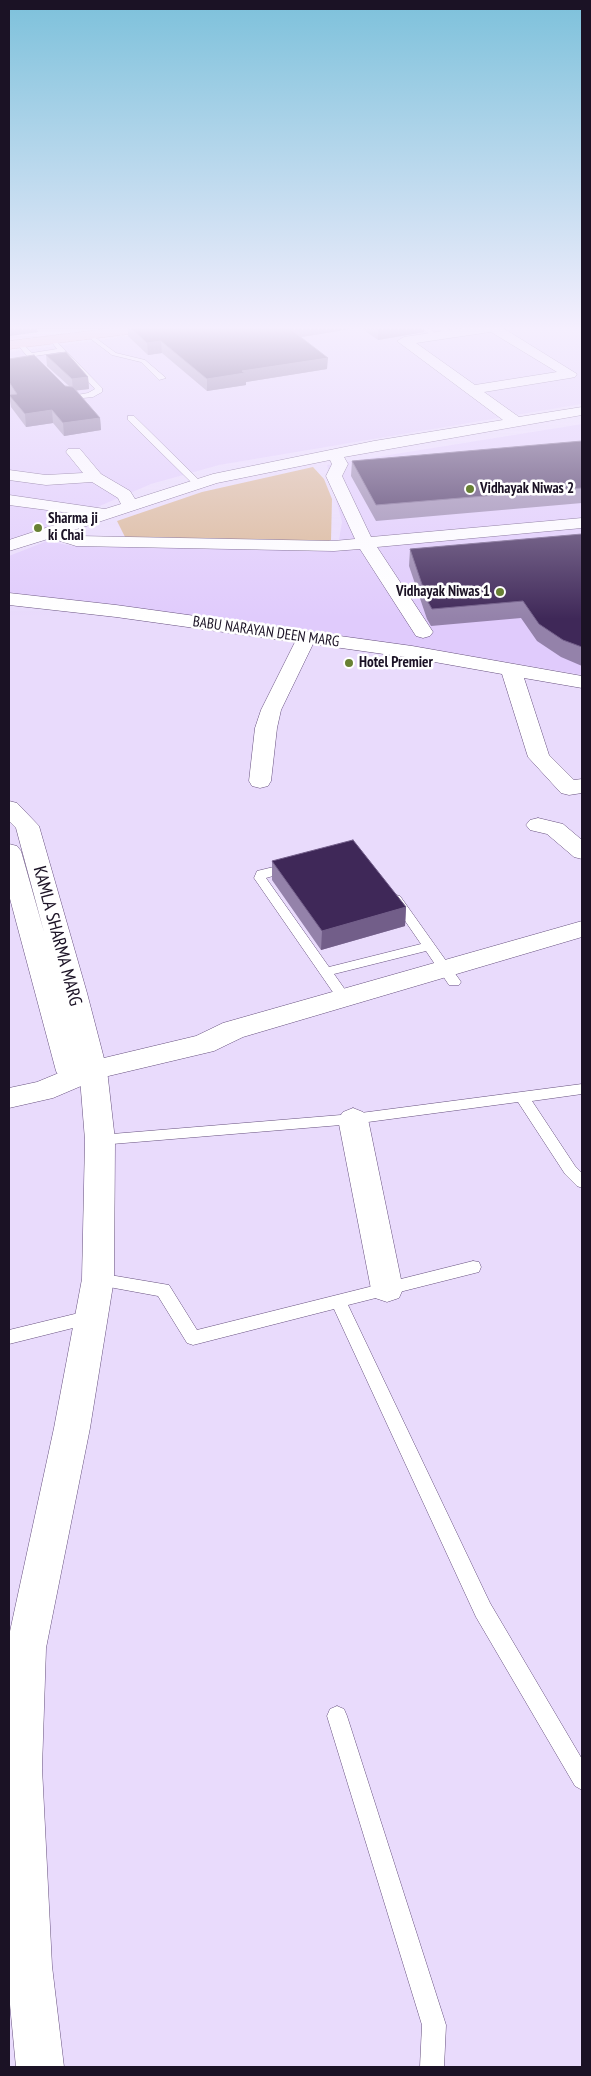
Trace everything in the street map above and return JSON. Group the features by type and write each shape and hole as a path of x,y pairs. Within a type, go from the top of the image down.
{"street":[{"path":"9,546 198,484 334,454 500,425"},
{"path":"74,452 95,478 124,495 131,506"},
{"path":"334,454 340,464 334,476 351,509 365,543 423,632"},
{"path":"336,471 356,469"},
{"path":"9,475 46,480 95,478"},
{"path":"9,500 110,513"},
{"path":"9,514 77,523"},
{"path":"52,532 76,541 334,546 582,523"},
{"name":"BABU NARAYAN DEEN MARG","path":"9,599 412,652 582,682"},
{"path":"260,781 266,728 272,710 307,638"},
{"path":"511,669 539,757 569,788 582,786"},
{"name":"KAMLA SHARMA MARG","path":"9,808 27,826 41,922 100,1140 98,1279 72,1428 26,1648 21,1768 29,1966 40,2067"},
{"path":"538,825 556,829 582,852"},
{"name":"KAMLA SHARMA MARG","path":"9,851 41,922"},
{"path":"204,1044 235,1046 450,976 582,928"},
{"path":"9,1079 42,1073 82,1071 204,1044 233,1030 344,998 450,976 582,944"},
{"path":"9,1098 43,1091 82,1071"},
{"path":"352,1119 387,1289"}],"lane":[{"path":"138,425 198,484"},
{"path":"306,863 262,874 260,878 344,998"},
{"path":"389,890 450,976"},
{"path":"326,972 428,946"},
{"path":"100,1140 352,1119 582,1089"},
{"path":"522,1097 570,1170 582,1182"},
{"path":"98,1279 162,1290 193,1338 473,1267"},
{"path":"338,1301 483,1610 582,1779"},
{"path":"9,1337 92,1317"},
{"path":"337,1716 434,2025 432,2067"}],"shaded area":[{"path":"9,425 458,425 219,465 151,484 53,526 9,540"},
{"path":"582,425 582,675 413,646 9,593 9,556 47,541 73,546 337,551 342,522 327,465"},
{"path":"313,467 324,479 332,499 331,540 324,543 126,539 117,521 202,492"}],"building":[{"name":"Vidhayak Niwas 2","path":"582,441 582,488 376,505 352,461"},
{"name":"Vidhayak Niwas 1","path":"582,534 582,647 563,640 539,624 523,601 432,609 410,549"},
{"path":"353,840 406,907 322,931 272,861"}],"place":[{"name":"Vidhayak Niwas 2","path":"470,489"},
{"name":"Sharma ji ki Chai","path":"38,528"},
{"name":"Vidhayak Niwas 1","path":"500,592"},
{"name":"Hotel Premier","path":"349,663"}]}
